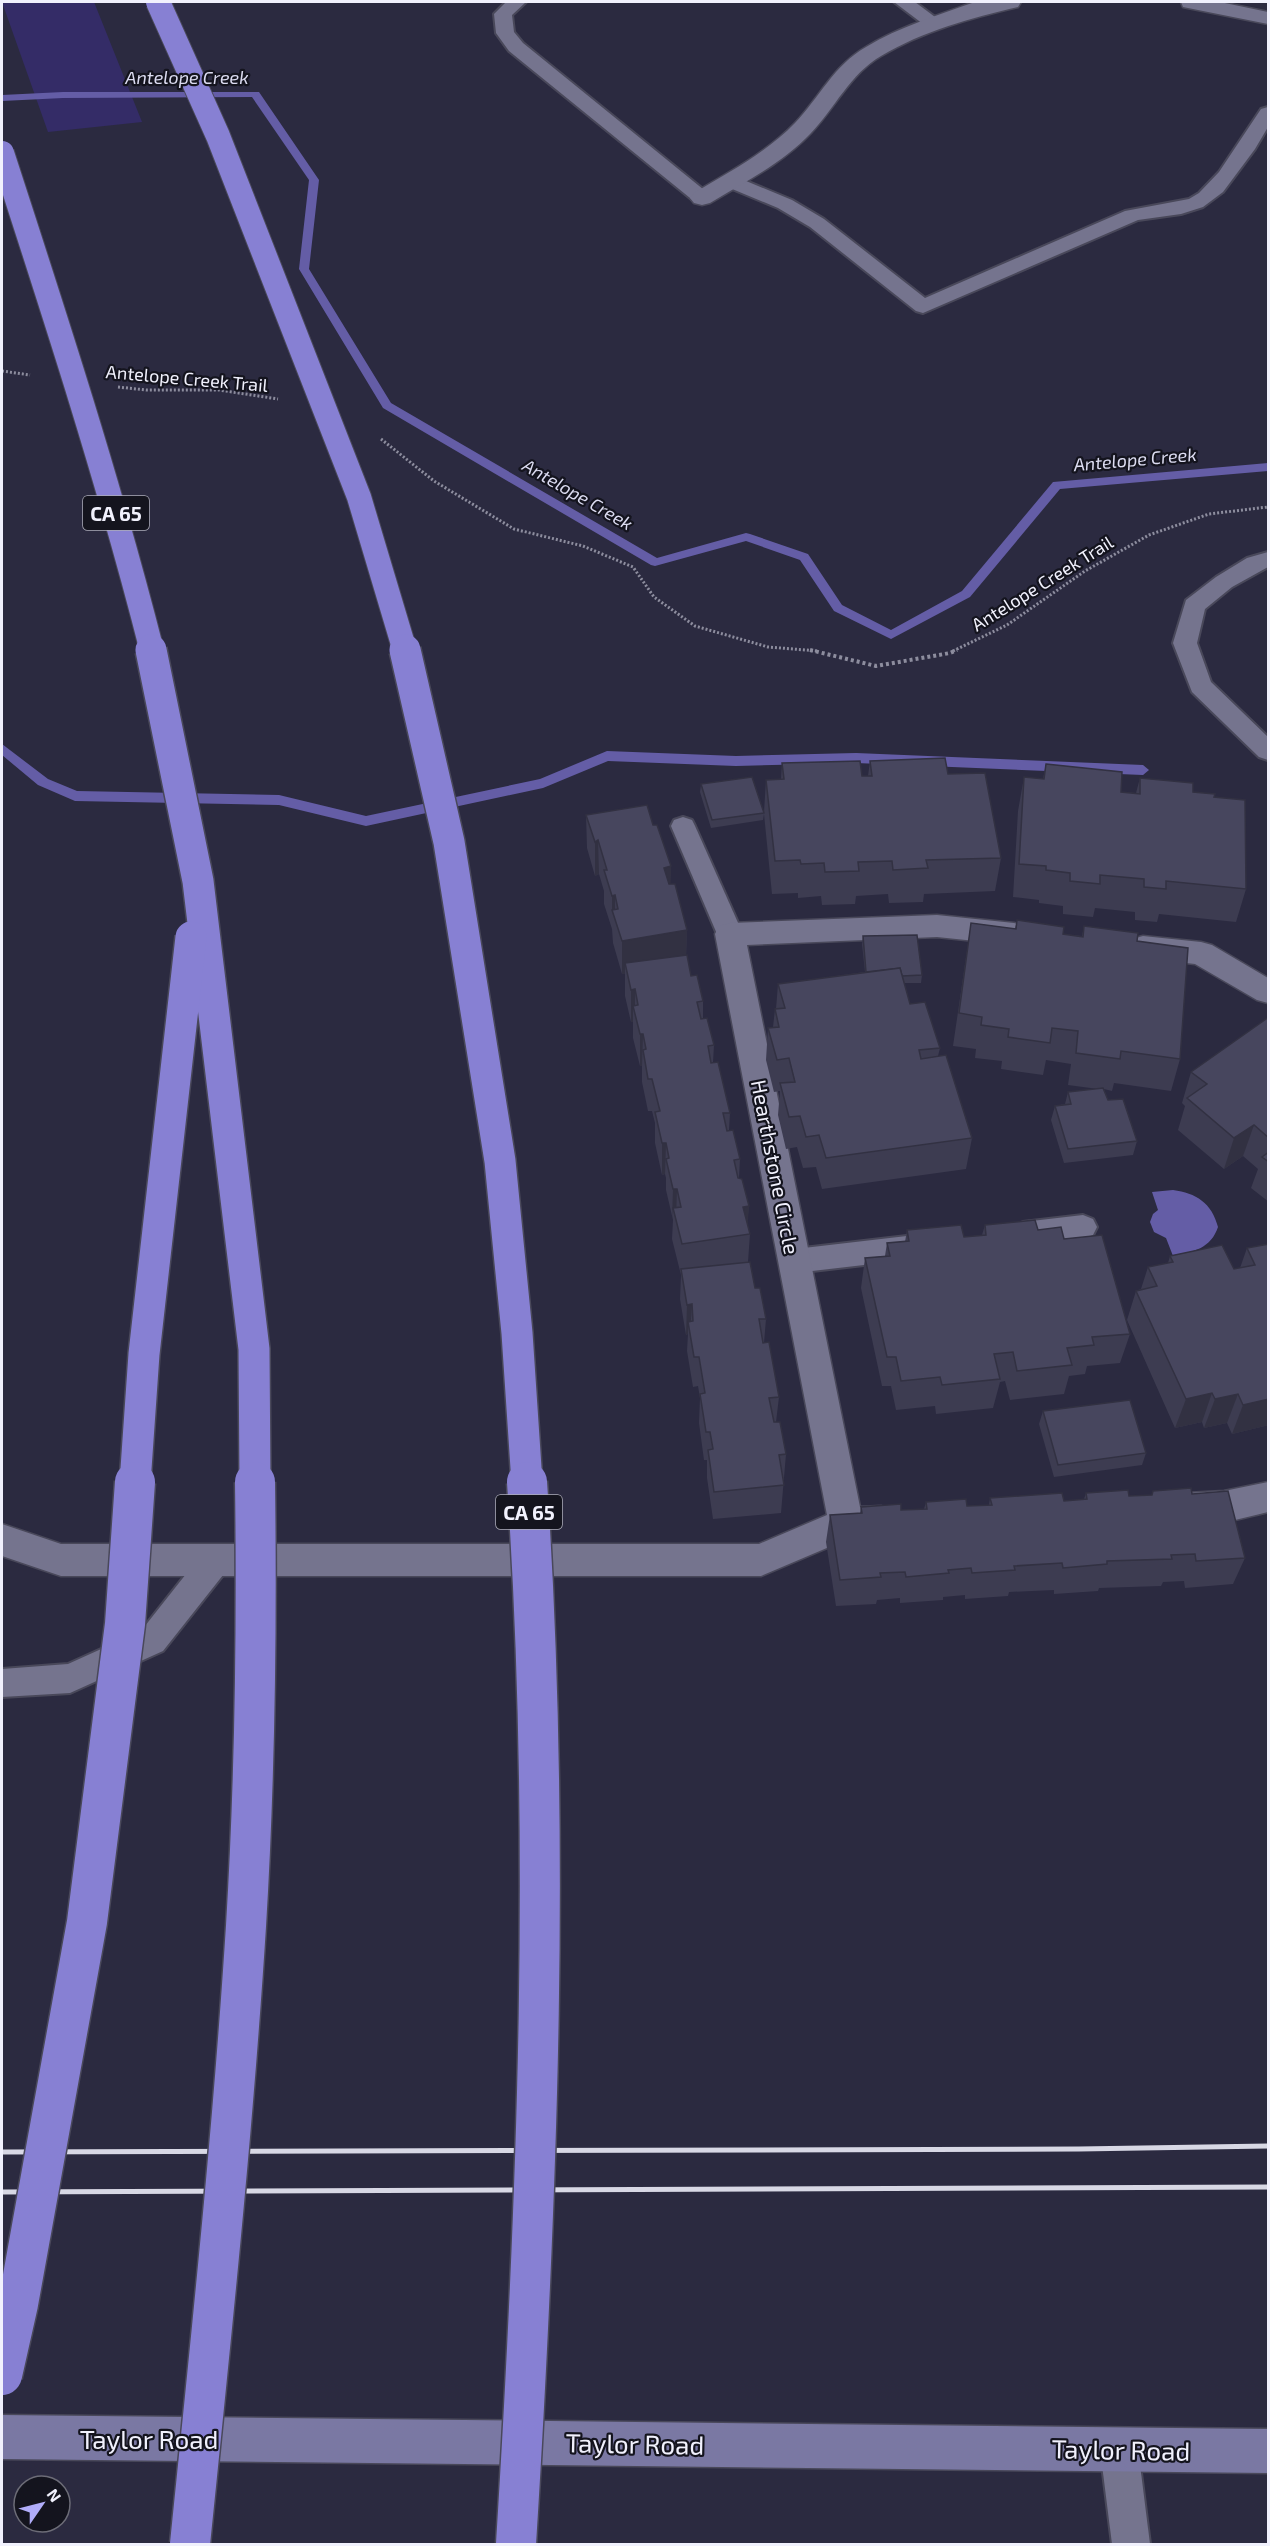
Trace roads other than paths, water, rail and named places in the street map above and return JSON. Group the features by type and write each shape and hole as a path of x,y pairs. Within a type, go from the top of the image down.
{"highway":[{"name":"CA 65","path":"158,2 218,136 359,497 400,630 426,731 449,842 500,1161 517,1333 536,1616 539,1917 531,2304 516,2544"},
{"name":"CA 65","path":"2,153 86,411 125,546 157,672 198,881"},
{"path":"2,2375 18,2304 88,1911 125,1624 144,1354 198,881"},
{"path":"190,2544 214,2309 246,1925 257,1622 254,1349 198,881"}],"main road":[{"name":"Taylor Road","path":"2,2437 1269,2451"}],"street":[{"path":"702,198 767,159 803,128 837,84 872,52 934,23 983,7 1010,2"},
{"path":"1191,2 1269,18"},
{"path":"730,934 937,926 1040,937"},
{"name":"Hearthstone Circle","path":"730,934 846,1523"},
{"path":"1121,945 1201,953 1269,992"},
{"path":"1153,1510 1224,1507 1269,1497"},
{"path":"2,1540 61,1560 761,1560 846,1523 916,1520"}],"lane":[{"path":"518,2 503,14 505,33 516,47 702,198"},
{"path":"903,2 934,23"},
{"path":"732,182 785,204 817,223 923,307 1132,215 1150,210 1181,207 1208,196 1269,113"},
{"path":"1269,560 1255,563 1224,582 1194,606 1185,642 1200,686 1269,751"},
{"path":"683,826 730,934"},
{"path":"1002,1237 1083,1227"},
{"path":"795,1261 944,1244"},
{"path":"2,1683 70,1678 152,1641 216,1560"},
{"path":"1119,2449 1131,2544"}],"waterway":[{"name":"Antelope Creek","path":"2,98 63,95 255,94 314,180 304,269 387,405 655,562 746,537 804,557 838,608 891,635 966,594 1057,485 1268,467"},
{"path":"2,749 43,782 75,796 279,800 366,821 543,783 607,756 736,761 856,758 1143,770"}],"railway":[{"path":"2,2152 1079,2149 1268,2146"},
{"path":"2,2192 1268,2187"}]}
